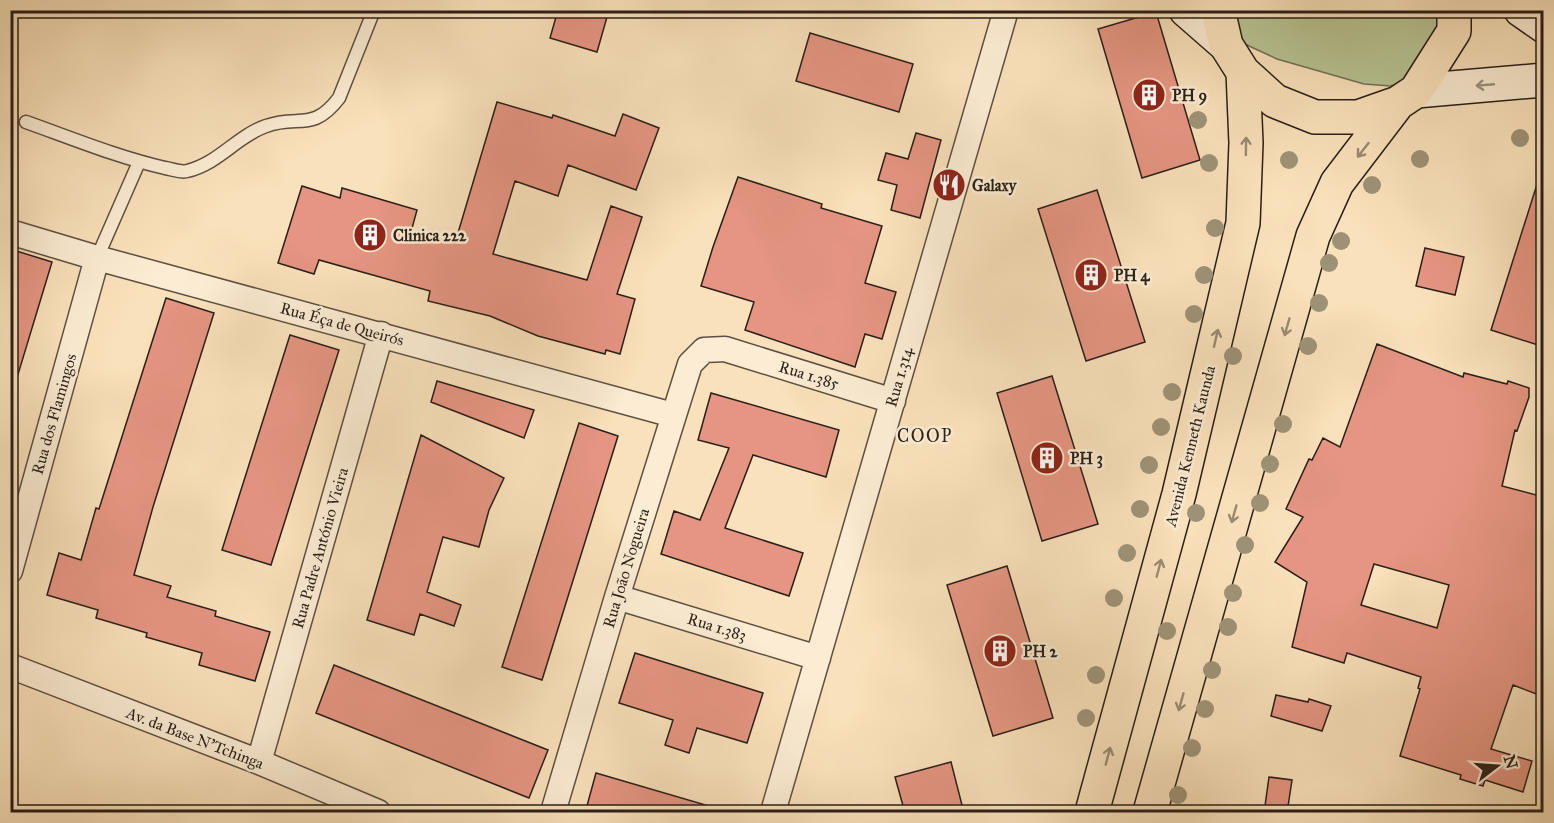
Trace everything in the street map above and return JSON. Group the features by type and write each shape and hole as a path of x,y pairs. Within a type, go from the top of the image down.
{"main road":[{"path":"1186,10 1275,101 1315,117 1358,117 1407,97 1544,80"},
{"name":"Avenida Kenneth Kaunda","path":"1092,813 1179,494 1243,223 1246,143 1234,59 1218,10"},
{"path":"1150,813 1313,236 1337,183 1407,97 1454,31 1454,10"},
{"path":"1521,10 1544,26"}],"street":[{"name":"Rua 1.314","path":"773,813 1006,10"},
{"name":"Rua Éça de Queirós","path":"10,232 97,258 673,415"},
{"name":"Rua dos Flamingos","path":"10,571 97,258"},
{"name":"Rua Padre António Vieira","path":"259,762 381,334"},
{"name":"Rua 1.385","path":"725,349 892,401"},
{"name":"Rua João Nogueira","path":"553,813 617,597 690,364 704,350 725,349"},
{"name":"Rua 1.383","path":"617,597 818,658"},
{"name":"Av. da Base N'Tchinga","path":"10,666 259,762 378,813"}],"lane":[{"path":"26,122 140,162 185,172 211,161 252,130 273,123 316,120 330,110 339,98 374,10"},
{"path":"97,258 140,162"}],"green space":[{"path":"1220,11 1463,11 1416,77 1391,86 1364,84 1277,59 1247,45 1227,26"}],"building":[{"path":"558,10 609,10 597,52 550,38"},
{"name":"PH 9","path":"1156,12 1200,160 1142,178 1098,29"},
{"path":"810,33 913,64 899,112 796,81"},
{"path":"497,102 552,118 553,115 615,136 623,114 659,128 636,190 568,165 558,196 515,181 493,254 587,280 611,206 642,217 617,294 635,299 620,354 606,350 605,354 538,336 490,316 428,301 430,291 319,260 314,274 278,263 302,186 340,198 342,188 417,210 411,232 455,243"},
{"path":"916,133 941,140 920,218 891,210 897,185 878,180 886,153 908,159"},
{"path":"738,177 822,204 821,208 882,226 865,283 896,292 882,339 865,334 855,367 745,330 754,302 701,286"},
{"path":"1538,181 1544,182 1544,347 1491,330"},
{"name":"PH 4","path":"1097,190 1145,342 1086,361 1038,209"},
{"path":"1425,248 1464,257 1455,295 1416,286"},
{"path":"10,249 52,262 16,381 10,380"},
{"path":"166,298 214,313 134,575 171,586 167,597 216,611 215,616 270,632 255,681 199,665 202,653 146,637 147,633 96,618 98,610 47,595 59,553 81,560"},
{"path":"290,335 339,350 271,565 222,550"},
{"path":"1377,344 1463,377 1464,373 1507,384 1508,381 1529,388 1529,397 1517,431 1515,430 1502,486 1544,497 1544,697 1513,685 1491,749 1532,761 1523,792 1485,780 1483,786 1460,779 1461,775 1400,756 1420,689 1418,688 1421,677 1347,653 1344,663 1292,647 1307,582 1275,562 1303,517 1286,509 1309,459 1312,460 1323,438 1340,447","holes":["1374,564 1449,585 1437,628 1361,605"]},
{"name":"PH 3","path":"1052,376 1098,524 1042,541 997,393"},
{"path":"437,381 534,410 524,438 431,402"},
{"path":"711,393 839,430 826,477 753,455 725,528 803,553 789,596 661,554 674,511 700,520 729,448 698,440"},
{"path":"579,423 618,436 542,680 502,667"},
{"path":"421,435 504,478 489,510 479,547 443,537 427,592 461,605 454,626 420,614 414,635 367,620"},
{"name":"PH 2","path":"1007,566 1053,718 993,736 947,585"},
{"path":"635,653 763,693 747,743 697,728 689,753 665,745 673,720 619,703"},
{"path":"334,665 548,750 529,798 316,713"},
{"path":"1276,695 1308,702 1309,699 1331,706 1322,731 1271,716"},
{"path":"951,762 964,813 905,813 895,777"},
{"path":"596,773 709,806 708,813 585,813"},
{"path":"1269,777 1292,780 1287,813 1264,813"}],"place":[{"name":"PH 9","path":"1149,95"},
{"name":"Galaxy","path":"949,185"},
{"name":"Clinica 222","path":"370,235"},
{"name":"PH 4","path":"1091,275"},
{"name":"PH 3","path":"1047,458"},
{"name":"PH 2","path":"1000,651"}],"district":[{"name":"COOP","path":"925,436"}]}
